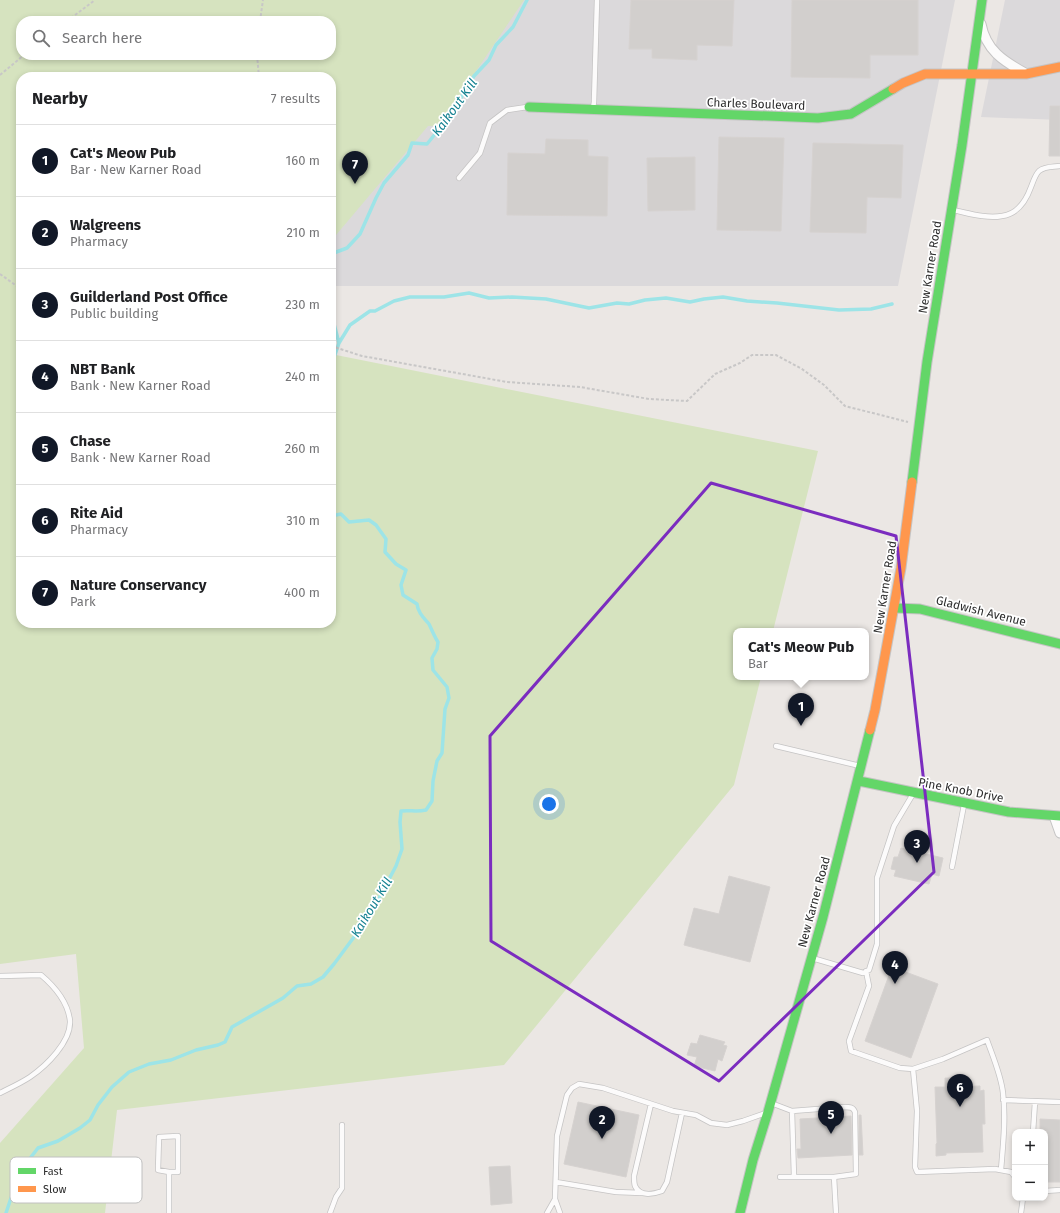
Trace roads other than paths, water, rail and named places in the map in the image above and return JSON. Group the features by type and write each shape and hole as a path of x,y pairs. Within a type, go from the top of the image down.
{"main road":[{"name":"New Karner Road","path":"740,1213 753,1160 823,917 876,710 895,608 937,297 952,210 982,0"},
{"name":"Charles Boulevard","path":"529,107 818,118 851,114 862,109 902,83 925,74 1026,74 1060,67"},
{"name":"Gladwish Avenue","path":"895,608 920,609 1060,644"},
{"name":"Pine Knob Drive","path":"858,781 964,804 1009,812 1057,816"}],"street":[{"path":"980,18 982,32 996,54 1004,62 1026,74"},
{"path":"1057,816 1060,833"}],"lane":[{"path":"593,109 597,0"},
{"path":"459,178 480,153 490,123 507,110 529,107"},
{"path":"952,210 992,217 1003,216 1014,212 1023,204 1034,179 1040,171 1047,167 1060,166"},
{"path":"776,746 862,766"},
{"path":"811,958 863,973 869,970 877,944 877,878 894,826 914,793"},
{"path":"952,867 964,804"},
{"path":"866,971 869,986 849,1041 851,1051 900,1068 913,1069 943,1059 987,1040 1003,1092 1001,1170"},
{"path":"0,976 41,975 54,986 66,1006 70,1022 65,1041 52,1058 30,1076 0,1093"},
{"path":"913,1069 917,1110 915,1167 917,1172 956,1172 995,1169 1012,1173"},
{"path":"560,1213 555,1199 557,1136 567,1095 572,1088 579,1084 603,1088 673,1111 696,1115 711,1123 727,1125 744,1122 769,1107 792,1112 844,1107 854,1109 856,1127 856,1174 780,1177"},
{"path":"1003,1100 1060,1102"},
{"path":"1033,1129 1035,1102"},
{"path":"642,1193 635,1187 634,1176 651,1104"},
{"path":"792,1112 794,1177"},
{"path":"556,1182 616,1192 653,1194 662,1191 667,1182 682,1113"},
{"path":"330,1213 336,1197 342,1188 342,1125"},
{"path":"178,1136 178,1172 169,1172 158,1170 159,1137 178,1136"},
{"path":"169,1172 169,1213"},
{"path":"834,1176 836,1213"},
{"path":"1048,1190 1060,1190"},
{"path":"547,1213 555,1199"},
{"path":"1021,1213 1023,1201"}],"waterway":[{"name":"Kaikout Kill","path":"336,252 347,248 360,234 384,183 408,155 412,143 427,144 453,112 474,76 489,60 496,45 513,27 527,0"},
{"path":"339,343 350,325 370,311 375,311 394,301 410,297 444,297 469,293 489,298 512,297 546,299 589,308 617,303 629,304 645,300 666,298 690,302 723,297 747,301 839,310 871,309 892,304"},
{"name":"Kaikout Kill","path":"336,332 339,343 336,352"},
{"name":"Kaikout Kill","path":"31,1157 38,1148 58,1141 80,1128 90,1120 98,1105 112,1087 129,1072 149,1064 171,1060 196,1050 225,1042 232,1027 283,998 297,986 311,984 323,977 354,937 366,913 377,902 396,866 402,849 400,822 401,811 426,810 432,801 433,781 437,761 442,753 445,709 449,698 447,687 433,670 432,658 437,649 438,642 429,624 420,613 417,604 403,595 401,585 406,570 396,564 385,552 386,539 376,525 369,520 349,522 341,514 336,515"},
{"name":"Kaikout Kill","path":"6,1213 10,1202"}],"place":[{"name":"Nature Conservancy","path":"355,184"},
{"name":"Cat's Meow Pub","path":"801,726"},
{"name":"Guilderland Post Office","path":"917,863"},
{"name":"NBT Bank","path":"895,984"},
{"name":"Rite Aid","path":"960,1107"},
{"name":"Chase","path":"831,1134"},
{"name":"Walgreens","path":"602,1139"}]}
